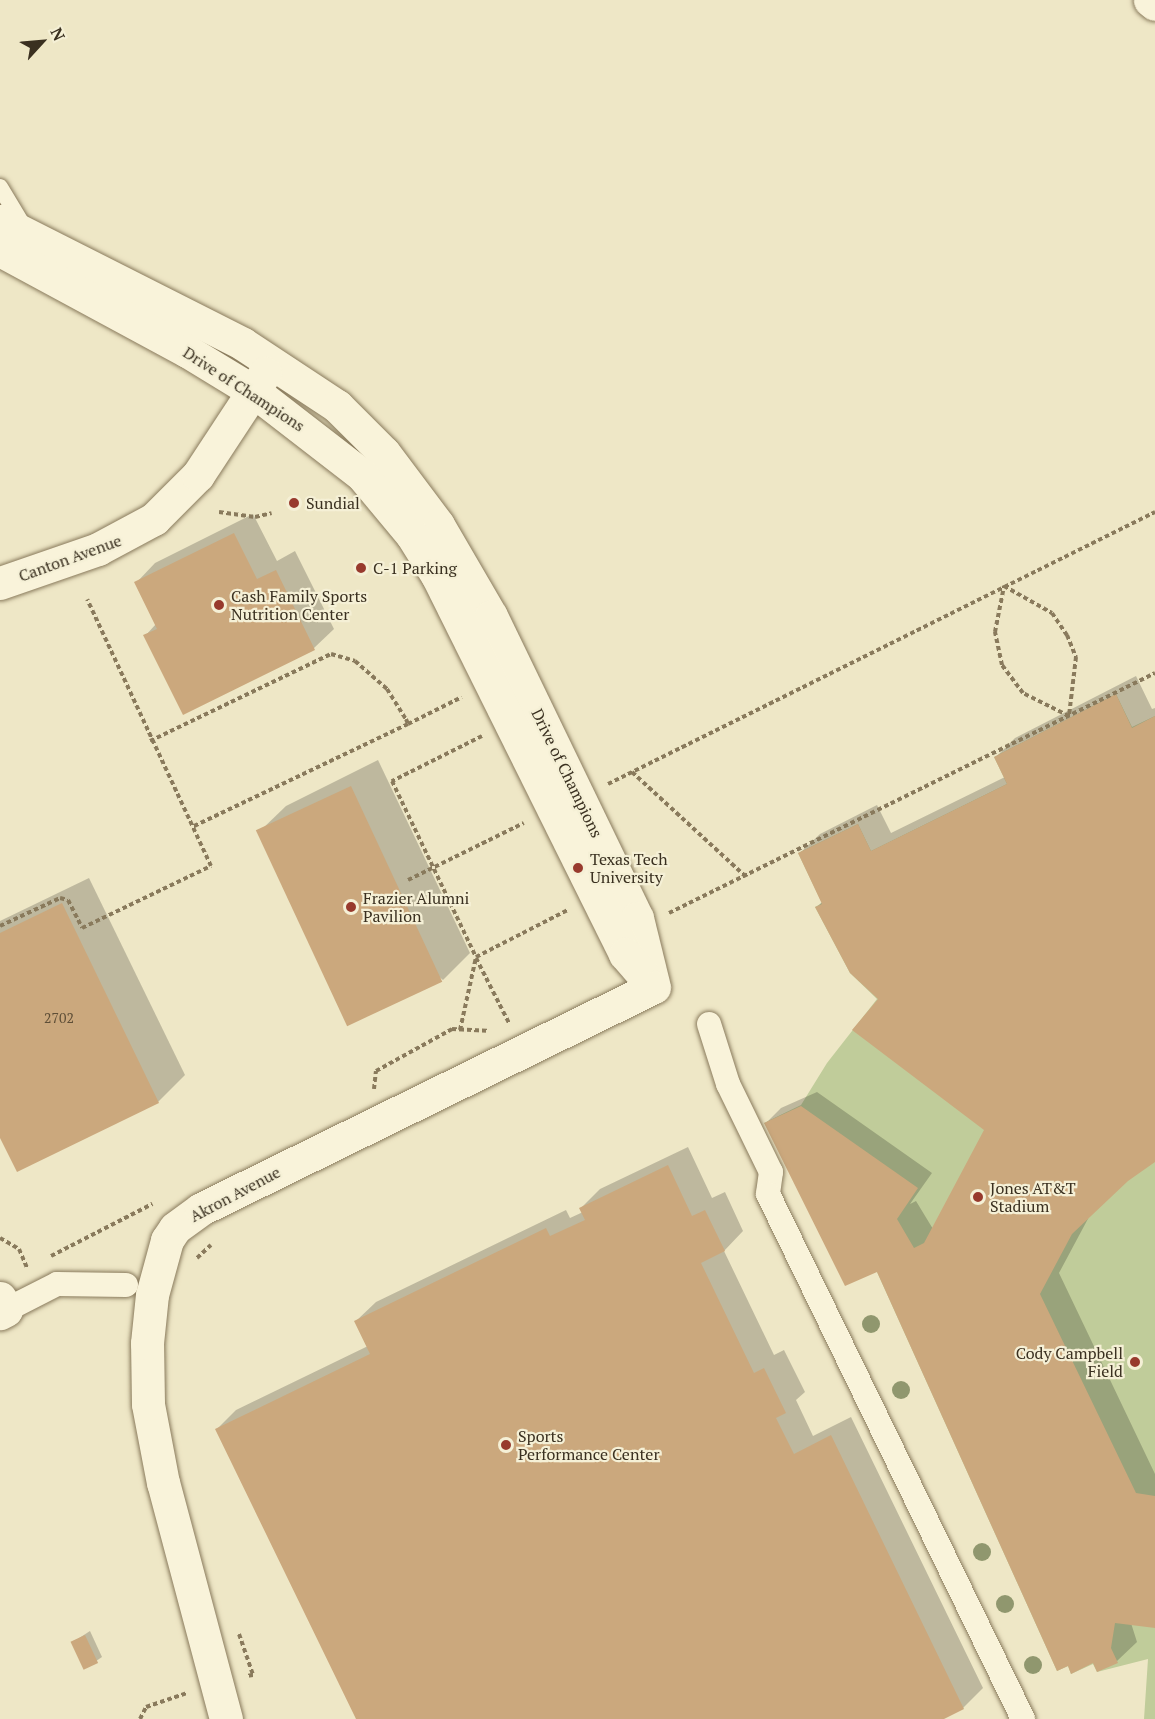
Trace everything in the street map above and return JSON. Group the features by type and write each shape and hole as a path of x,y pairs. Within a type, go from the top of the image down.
{"street":[{"path":"1150,0 1155,4"},
{"name":"Drive of Champions","path":"0,221 237,341 337,406 384,453 460,559 637,918 654,987"},
{"name":"Drive of Champions","path":"0,250 187,351 256,393 362,475 412,535 438,577 624,954 654,987"},
{"name":"Canton Avenue","path":"0,582 98,549 154,519 198,475 256,393 271,362"},
{"name":"Akron Avenue","path":"226,1719 158,1464 148,1404 146,1352 152,1295 167,1240 175,1228 201,1209 654,987"},
{"path":"709,1024 728,1084 771,1172 768,1194 1023,1719"},
{"path":"2,1307 57,1284 126,1285"}],"lane":[{"path":"0,187 31,238"}],"path":[{"path":"219,512 255,517 272,513"},
{"path":"599,788 1155,512"},
{"path":"1005,586 1052,613 1067,635 1076,657 1069,716"},
{"path":"1005,586 995,632 1002,665 1023,693 1069,716"},
{"path":"0,926 60,897 68,900 82,928 211,866 150,741 87,599"},
{"path":"150,741 331,654 355,661 387,689 408,724"},
{"path":"664,915 1155,674"},
{"path":"192,827 468,693"},
{"path":"488,734 392,781 509,1023"},
{"path":"632,772 745,876"},
{"path":"408,880 531,820"},
{"path":"476,957 573,907"},
{"path":"460,1030 476,957"},
{"path":"194,1264 219,1237"},
{"path":"0,1238 19,1249 27,1268"},
{"path":"238,1630 252,1675"}],"green space":[{"name":"Jones AT&T Stadium","path":"1116,694 1132,727 1155,716 1155,1719 1144,1719 1148,1659 1097,1672 1093,1664 1071,1674 1068,1666 1057,1671 877,1272 764,1123 801,1105 827,1063 877,999 850,973 815,907 822,903 798,853 858,824 871,851 1007,784 994,757"}],"building":[{"name":"Cash Family Sports Nutrition Center","path":"234,533 257,579 276,570 315,650 183,715 143,635 157,629 134,582"},
{"name":"Jones AT&T Stadium","path":"1116,694 1132,728 1155,716 1155,1162 1128,1181 1072,1234 1040,1294 1136,1493 1155,1496 1155,1628 1115,1623 1111,1648 1118,1663 1097,1672 1093,1663 1071,1674 1068,1666 1057,1671 877,1272 845,1286 764,1123 801,1106 918,1188 897,1219 914,1248 924,1243 984,1130 852,1030 878,999 850,973 815,907 822,904 798,853 858,824 871,851 1007,784 994,757"},
{"name":"Frazier Alumni Pavilion","path":"351,786 442,982 347,1026 256,830"},
{"path":"62,903 159,1103 17,1172 0,1138 0,933"},
{"name":"Sports Performance Center","path":"668,1165 692,1216 705,1210 725,1251 701,1263 754,1373 764,1368 786,1413 776,1418 794,1454 831,1435 964,1709 944,1719 356,1719 215,1429 370,1354 354,1321 546,1228 550,1236 585,1220 579,1208"},
{"path":"85,1635 98,1663 84,1670 70,1642"}],"place":[{"name":"Sundial","path":"294,503"},
{"name":"C-1 Parking","path":"361,568"},
{"name":"Cash Family Sports Nutrition Center","path":"219,605"},
{"name":"Texas Tech University","path":"578,868"},
{"name":"Frazier Alumni Pavilion","path":"351,907"},
{"name":"Jones AT&T Stadium","path":"978,1197"},
{"name":"Cody Campbell Field","path":"1135,1362"},
{"name":"Sports Performance Center","path":"506,1445"}]}
